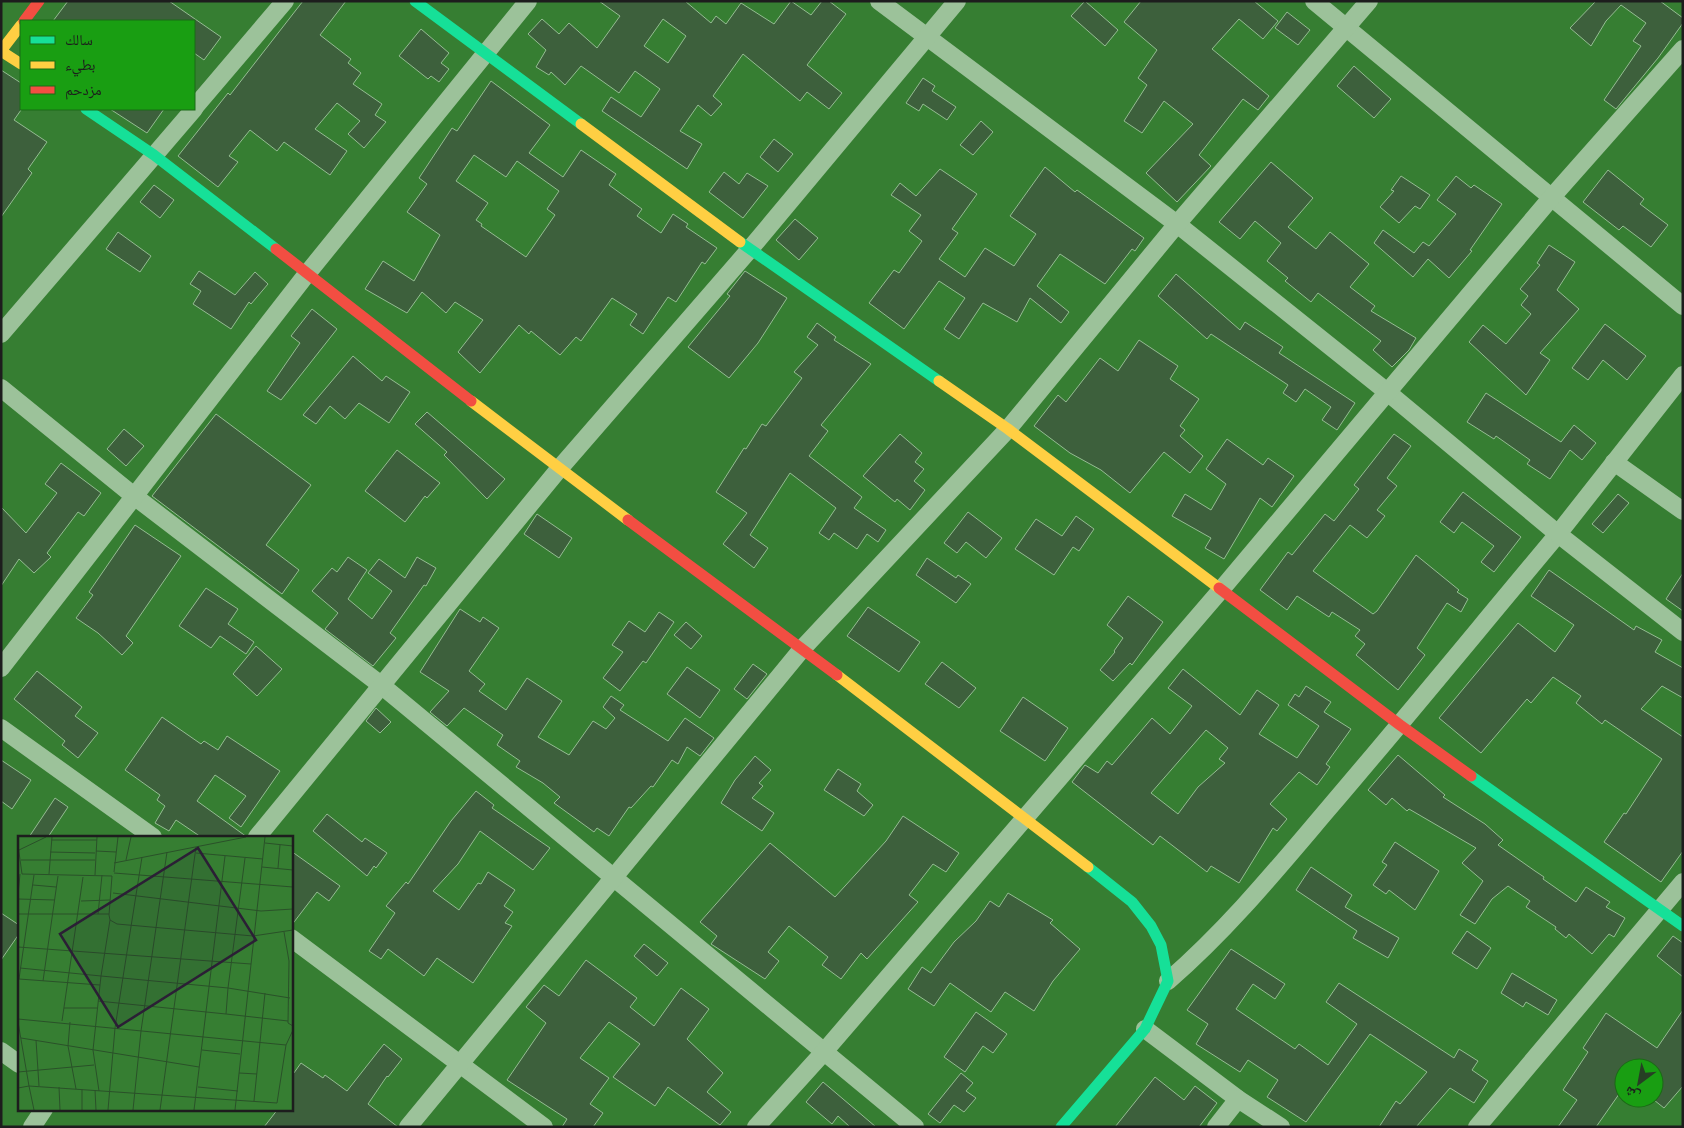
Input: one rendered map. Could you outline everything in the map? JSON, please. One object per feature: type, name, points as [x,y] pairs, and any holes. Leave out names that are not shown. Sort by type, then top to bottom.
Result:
[{"type":"street","points":[[25,20],[39,1]]},
{"type":"street","points":[[195,108],[285,1]]},
{"type":"street","points":[[415,1],[750,249],[1008,429],[1220,591],[1400,725],[1683,926]]},
{"type":"street","points":[[1,668],[306,275],[528,1]]},
{"type":"street","points":[[879,1],[1177,224],[1386,391],[1558,534],[1683,632]]},
{"type":"street","points":[[257,836],[559,469],[750,249],[957,1]]},
{"type":"street","points":[[1314,1],[1348,27],[1683,306]]},
{"type":"street","points":[[408,1127],[611,878],[802,649],[1008,429],[1177,224],[1370,1]]},
{"type":"street","points":[[20,26],[1,51],[20,63]]},
{"type":"street","points":[[756,1127],[824,1053],[1024,817],[1220,591],[1386,391],[1551,198],[1683,49]]},
{"type":"street","points":[[87,110],[154,155],[306,275],[559,469],[802,649],[1024,817],[1132,902],[1151,926],[1161,945],[1168,981]]},
{"type":"street","points":[[1,334],[193,110]]},
{"type":"street","points":[[1061,1127],[1145,1029],[1168,981],[1206,948],[1238,914],[1400,725],[1558,534],[1683,374]]},
{"type":"street","points":[[1,388],[134,496],[381,685],[611,878],[915,1127]]},
{"type":"street","points":[[1614,462],[1683,511]]},
{"type":"street","points":[[1,728],[152,836]]},
{"type":"street","points":[[1477,1127],[1683,882]]},
{"type":"street","points":[[292,939],[544,1127]]},
{"type":"street","points":[[1145,1029],[1238,1099],[1280,1127]]},
{"type":"street","points":[[1,1051],[18,1063]]},
{"type":"street","points":[[1216,1127],[1238,1099]]},
{"type":"street","points":[[32,1127],[43,1110]]},
{"type":"building","points":[[68,1],[169,1],[221,37],[204,60],[195,54],[195,20],[54,20]]},
{"type":"building","points":[[303,1],[346,1],[320,35],[351,59],[348,63],[361,73],[353,84],[382,104],[375,115],[386,122],[364,148],[348,134],[360,121],[337,103],[315,129],[347,151],[330,175],[284,142],[277,151],[250,130],[229,156],[238,162],[218,187],[178,156],[228,93],[230,95]]},
{"type":"building","points":[[599,1],[685,1],[711,23],[716,16],[726,24],[741,3],[774,24],[791,1],[811,15],[822,1],[829,1],[846,14],[807,65],[842,93],[829,109],[807,92],[800,101],[743,54],[713,96],[722,104],[711,116],[698,105],[680,131],[702,144],[687,169],[602,111],[611,97],[641,117],[660,89],[635,71],[619,93],[581,66],[565,85],[551,72],[549,75],[536,67],[546,50],[528,34],[542,19],[559,34],[569,23],[597,48],[620,16]],"holes":[[[663,19],[686,36],[668,63],[644,46]]]},
{"type":"building","points":[[1085,1],[1118,30],[1105,46],[1071,16]]},
{"type":"building","points":[[1141,1],[1254,1],[1278,21],[1263,39],[1239,19],[1212,49],[1269,96],[1258,110],[1243,99],[1199,155],[1211,166],[1177,202],[1146,173],[1193,124],[1164,101],[1142,133],[1124,121],[1147,85],[1138,78],[1157,50],[1124,22]]},
{"type":"building","points":[[1596,1],[1660,1],[1683,18],[1683,23],[1658,58],[1616,109],[1604,100],[1641,46],[1633,41],[1646,23],[1621,5],[1606,21],[1591,46],[1570,28]]},
{"type":"building","points":[[1287,12],[1310,30],[1298,45],[1275,28]]},
{"type":"building","points":[[421,29],[449,53],[441,63],[449,69],[439,82],[431,76],[428,79],[399,56]]},
{"type":"building","points":[[1354,66],[1391,99],[1374,118],[1337,86]]},
{"type":"building","points":[[1,70],[20,82],[21,110],[14,120],[47,142],[28,169],[32,173],[1,217]]},
{"type":"building","points":[[923,78],[935,86],[932,91],[956,107],[947,120],[923,104],[919,111],[906,103]]},
{"type":"building","points":[[491,81],[550,125],[529,153],[563,177],[581,150],[616,174],[609,185],[642,209],[637,216],[661,233],[673,214],[688,224],[686,227],[717,248],[705,264],[702,262],[676,302],[668,297],[643,334],[630,325],[637,314],[612,298],[581,341],[576,337],[560,355],[531,331],[529,334],[519,325],[480,373],[458,352],[483,320],[455,302],[446,313],[422,292],[407,313],[365,289],[383,261],[414,281],[440,235],[407,212],[427,184],[419,178],[452,128],[457,131]],"holes":[[[474,155],[506,177],[517,161],[559,191],[547,209],[555,215],[526,257],[481,226],[482,224],[476,220],[488,203],[456,181]]]},
{"type":"building","points":[[112,110],[163,110],[147,133]]},
{"type":"building","points":[[981,121],[993,132],[973,155],[960,145]]},
{"type":"building","points":[[774,139],[793,154],[778,172],[760,157]]},
{"type":"building","points":[[1271,162],[1313,198],[1288,227],[1316,249],[1330,232],[1369,264],[1350,287],[1375,306],[1371,311],[1416,338],[1409,350],[1392,367],[1373,350],[1381,341],[1318,293],[1311,302],[1285,281],[1288,278],[1267,261],[1281,243],[1255,221],[1240,239],[1219,222]]},
{"type":"building","points":[[1045,167],[1075,192],[1077,190],[1144,238],[1135,251],[1132,249],[1105,284],[1060,254],[1037,286],[1069,312],[1061,323],[1030,298],[1017,322],[983,303],[959,339],[944,329],[965,298],[939,281],[904,329],[869,303],[894,270],[899,273],[922,241],[909,231],[921,215],[891,195],[900,183],[916,196],[940,169],[977,194],[952,229],[958,233],[939,259],[965,277],[985,248],[1014,266],[1036,234],[1010,216]]},
{"type":"building","points":[[1608,170],[1644,199],[1640,204],[1668,225],[1651,247],[1623,226],[1619,230],[1583,202]]},
{"type":"building","points":[[724,172],[739,184],[747,173],[768,186],[743,218],[709,192]]},
{"type":"building","points":[[1401,176],[1430,195],[1420,209],[1415,206],[1399,223],[1380,207],[1394,191],[1391,190]]},
{"type":"building","points":[[1456,176],[1471,188],[1474,185],[1502,204],[1470,250],[1472,251],[1449,278],[1428,259],[1413,277],[1374,243],[1383,230],[1414,253],[1423,242],[1429,246],[1456,214],[1437,200]]},
{"type":"building","points":[[154,185],[174,200],[160,218],[140,202]]},
{"type":"building","points":[[795,219],[818,238],[799,260],[776,240]]},
{"type":"building","points":[[118,232],[151,256],[140,272],[106,249]]},
{"type":"building","points":[[1549,245],[1575,262],[1557,290],[1579,309],[1540,353],[1550,360],[1526,395],[1469,342],[1483,325],[1506,344],[1531,314],[1521,305],[1528,296],[1520,289],[1540,265],[1537,263]]},
{"type":"building","points":[[199,271],[235,295],[255,272],[268,284],[251,304],[249,302],[231,329],[193,304],[201,291],[190,284]]},
{"type":"building","points":[[745,271],[787,298],[758,343],[729,378],[688,347],[730,296],[727,294]]},
{"type":"building","points":[[1176,274],[1240,330],[1245,322],[1283,347],[1279,353],[1355,403],[1337,430],[1322,420],[1331,407],[1305,389],[1296,402],[1283,393],[1288,385],[1211,334],[1207,339],[1158,296]]},
{"type":"building","points":[[312,309],[337,329],[281,400],[267,391],[300,343],[291,336]]},
{"type":"building","points":[[817,323],[836,337],[834,340],[871,364],[821,425],[828,431],[809,456],[862,497],[854,508],[886,530],[878,542],[867,534],[857,549],[834,533],[829,540],[819,533],[836,508],[790,473],[750,535],[768,548],[754,568],[723,544],[747,513],[716,492],[762,424],[766,426],[802,378],[794,372],[818,345],[807,337]]},
{"type":"building","points":[[1605,324],[1646,356],[1627,380],[1603,360],[1588,380],[1572,368]]},
{"type":"building","points":[[1139,340],[1178,366],[1170,379],[1199,399],[1180,426],[1185,430],[1180,436],[1203,456],[1190,473],[1164,452],[1130,493],[1101,470],[1070,453],[1034,426],[1058,395],[1066,402],[1100,358],[1118,371]]},
{"type":"building","points":[[353,356],[382,381],[386,376],[410,392],[389,423],[359,403],[345,419],[330,406],[316,424],[303,415]]},
{"type":"building","points":[[1486,393],[1561,442],[1574,425],[1596,443],[1582,460],[1570,450],[1550,479],[1527,464],[1530,460],[1496,436],[1494,439],[1467,422]]},
{"type":"building","points":[[427,412],[505,479],[487,499],[444,455],[447,452],[415,424]]},
{"type":"building","points":[[216,414],[311,485],[266,545],[299,570],[282,594],[152,496]]},
{"type":"building","points":[[124,429],[144,446],[126,466],[107,449]]},
{"type":"building","points":[[900,434],[922,453],[915,462],[924,469],[914,481],[925,490],[910,510],[897,499],[895,502],[863,476]]},
{"type":"building","points":[[1394,434],[1411,446],[1387,478],[1397,486],[1377,510],[1385,516],[1367,538],[1350,525],[1313,571],[1373,614],[1416,555],[1459,590],[1457,592],[1468,599],[1461,612],[1447,603],[1417,648],[1425,655],[1398,690],[1356,655],[1365,644],[1355,636],[1360,630],[1332,612],[1329,617],[1297,596],[1287,610],[1260,590],[1288,552],[1292,555],[1325,514],[1334,521],[1359,489],[1354,485]]},
{"type":"building","points":[[1227,439],[1263,465],[1268,458],[1294,476],[1272,507],[1260,498],[1224,559],[1205,548],[1211,538],[1172,516],[1185,494],[1211,510],[1226,484],[1206,469]]},
{"type":"building","points":[[397,450],[440,483],[427,498],[425,496],[405,522],[365,491]]},
{"type":"building","points":[[61,463],[101,493],[84,516],[78,512],[47,553],[51,557],[34,573],[19,559],[1,586],[1,507],[26,533],[57,493],[45,484]]},
{"type":"building","points":[[1463,492],[1521,537],[1494,572],[1481,562],[1494,546],[1462,522],[1454,533],[1440,522]]},
{"type":"building","points":[[1618,494],[1629,503],[1603,533],[1592,524]]},
{"type":"building","points":[[968,512],[1002,538],[986,558],[966,542],[957,553],[944,543]]},
{"type":"building","points":[[537,514],[572,538],[559,558],[524,534]]},
{"type":"building","points":[[1076,516],[1094,529],[1079,551],[1073,547],[1054,575],[1015,549],[1036,519],[1062,536]]},
{"type":"building","points":[[135,525],[181,556],[126,636],[133,643],[122,655],[98,633],[76,618],[93,595],[89,592]]},
{"type":"building","points":[[348,557],[367,570],[348,599],[372,619],[392,591],[368,573],[379,559],[405,578],[417,557],[436,568],[426,586],[424,585],[390,633],[396,638],[373,666],[325,629],[338,613],[312,591],[332,568],[337,572]]},
{"type":"building","points":[[927,558],[956,578],[958,575],[971,584],[956,603],[916,575]]},
{"type":"building","points":[[1549,570],[1634,630],[1636,626],[1662,640],[1655,652],[1683,668],[1683,698],[1662,686],[1641,709],[1683,737],[1683,851],[1661,882],[1604,842],[1624,813],[1626,814],[1662,759],[1605,720],[1602,724],[1576,703],[1581,696],[1553,677],[1531,703],[1527,699],[1481,753],[1439,718],[1518,623],[1555,652],[1574,625],[1531,596]]},
{"type":"building","points":[[1683,573],[1683,611],[1666,599]]},
{"type":"building","points":[[206,588],[238,609],[228,624],[254,642],[246,654],[220,636],[211,648],[179,626]]},
{"type":"building","points":[[1128,596],[1163,622],[1132,665],[1130,663],[1113,681],[1100,670],[1115,652],[1123,638],[1107,625]]},
{"type":"building","points":[[868,607],[920,642],[899,672],[847,636]]},
{"type":"building","points":[[460,609],[480,622],[483,617],[499,628],[469,671],[485,684],[479,691],[506,710],[527,678],[562,701],[538,737],[569,755],[593,721],[606,729],[615,718],[603,707],[611,696],[624,705],[620,710],[668,741],[685,718],[714,738],[700,756],[687,747],[678,764],[672,760],[653,787],[651,786],[631,808],[629,807],[609,836],[597,828],[594,832],[554,803],[560,797],[543,783],[516,767],[520,761],[497,745],[503,735],[464,708],[447,726],[430,712],[449,691],[420,672]]},
{"type":"building","points":[[659,612],[674,622],[646,663],[643,661],[620,691],[603,678],[623,652],[612,645],[629,621],[645,632]]},
{"type":"building","points":[[686,622],[702,636],[691,649],[674,635]]},
{"type":"building","points":[[256,646],[282,669],[257,696],[233,674]]},
{"type":"building","points":[[942,662],[976,688],[959,708],[925,684]]},
{"type":"building","points":[[753,664],[767,674],[747,699],[734,689]]},
{"type":"building","points":[[687,667],[720,690],[700,718],[667,694]]},
{"type":"building","points":[[1183,669],[1240,715],[1257,690],[1279,705],[1259,734],[1297,758],[1319,726],[1288,705],[1295,694],[1299,697],[1306,686],[1331,702],[1324,712],[1351,729],[1326,764],[1330,767],[1317,785],[1299,772],[1270,804],[1287,819],[1277,831],[1273,828],[1239,883],[1211,866],[1207,872],[1160,836],[1153,845],[1072,782],[1085,765],[1098,773],[1107,761],[1112,765],[1152,718],[1170,734],[1192,706],[1168,688]],"holes":[[[1206,730],[1228,748],[1219,759],[1225,763],[1198,787],[1178,814],[1151,793]]]},
{"type":"building","points":[[37,671],[82,707],[75,716],[98,733],[78,758],[62,745],[65,741],[14,699]]},
{"type":"building","points":[[1023,697],[1068,728],[1045,761],[1000,731]]},
{"type":"building","points":[[376,708],[391,722],[380,733],[366,721]]},
{"type":"building","points":[[162,717],[201,744],[204,741],[218,750],[227,736],[280,771],[241,827],[229,818],[246,796],[215,775],[197,801],[246,836],[200,836],[176,820],[169,831],[155,823],[165,806],[157,800],[160,795],[125,770]]},
{"type":"building","points":[[1398,755],[1445,795],[1443,797],[1485,824],[1503,840],[1498,845],[1576,902],[1586,887],[1610,902],[1606,907],[1625,918],[1614,937],[1609,934],[1592,954],[1569,934],[1566,938],[1555,929],[1556,927],[1526,907],[1530,901],[1508,886],[1492,899],[1475,924],[1460,915],[1483,881],[1462,863],[1476,848],[1409,809],[1407,811],[1392,798],[1386,805],[1368,790]]},
{"type":"building","points":[[755,756],[771,770],[759,783],[763,786],[752,798],[774,813],[762,831],[721,803],[735,780]]},
{"type":"building","points":[[1,760],[31,780],[12,809],[1,801]]},
{"type":"building","points":[[838,769],[861,784],[857,791],[873,805],[864,816],[824,790]]},
{"type":"building","points":[[476,791],[494,805],[492,808],[550,848],[533,870],[480,831],[458,864],[433,891],[459,910],[478,883],[481,884],[488,872],[515,890],[504,906],[513,912],[505,923],[512,926],[473,983],[437,958],[424,976],[388,949],[381,959],[369,951],[395,913],[386,906],[406,882],[408,884],[451,821]]},
{"type":"building","points":[[55,798],[68,807],[49,836],[30,836]]},
{"type":"building","points":[[327,814],[362,842],[365,838],[387,853],[376,868],[374,866],[367,876],[313,831]]},
{"type":"building","points":[[903,816],[959,853],[946,872],[933,864],[909,895],[918,902],[867,959],[861,953],[841,979],[822,965],[828,957],[789,926],[768,952],[779,961],[765,979],[711,944],[717,936],[700,922],[770,843],[835,897],[886,841]]},
{"type":"building","points":[[1395,842],[1439,871],[1415,910],[1389,890],[1386,894],[1373,885],[1387,865],[1382,862]]},
{"type":"building","points":[[292,852],[340,886],[329,901],[317,892],[292,925]]},
{"type":"building","points":[[1311,867],[1352,895],[1345,907],[1399,938],[1388,958],[1353,938],[1357,931],[1296,890]]},
{"type":"building","points":[[1008,893],[1053,920],[1050,923],[1080,949],[1053,981],[1034,1011],[1005,992],[991,1012],[950,983],[934,1006],[908,989],[922,967],[931,973],[954,942],[976,921],[990,901],[999,907]]},
{"type":"building","points":[[1,913],[18,924],[18,935],[1,960]]},
{"type":"building","points":[[1467,931],[1491,948],[1477,969],[1452,953]]},
{"type":"building","points":[[1673,936],[1683,943],[1683,977],[1657,956]]},
{"type":"building","points":[[644,944],[668,963],[657,976],[634,956]]},
{"type":"building","points":[[1231,949],[1285,984],[1275,999],[1253,984],[1236,1009],[1295,1049],[1299,1044],[1328,1065],[1357,1024],[1326,1002],[1339,983],[1454,1058],[1459,1049],[1478,1061],[1472,1070],[1488,1081],[1474,1103],[1450,1088],[1416,1127],[1379,1127],[1396,1101],[1400,1104],[1427,1072],[1370,1034],[1306,1122],[1267,1097],[1278,1080],[1248,1060],[1240,1072],[1196,1044],[1208,1024],[1187,1010]]},
{"type":"building","points":[[586,960],[637,998],[630,1007],[654,1026],[681,988],[709,1009],[687,1039],[723,1073],[707,1092],[731,1112],[720,1125],[668,1087],[655,1106],[613,1077],[640,1044],[609,1022],[580,1058],[609,1078],[590,1104],[603,1113],[593,1127],[562,1127],[567,1119],[507,1080],[546,1023],[526,1007],[544,985],[559,996]]},
{"type":"building","points":[[1512,973],[1557,1000],[1548,1015],[1526,1002],[1523,1007],[1501,993]]},
{"type":"building","points":[[1683,1010],[1683,1086],[1664,1108],[1664,1058],[1614,1058],[1614,1101],[1596,1127],[1558,1127],[1577,1100],[1563,1090],[1588,1052],[1583,1048],[1606,1013],[1657,1048]]},
{"type":"building","points":[[976,1012],[1007,1034],[993,1053],[983,1046],[965,1072],[944,1057]]},
{"type":"building","points":[[384,1044],[402,1059],[387,1076],[368,1104],[398,1127],[264,1127],[277,1110],[292,1110],[292,1076],[301,1063],[323,1078],[325,1075],[347,1091]]},
{"type":"building","points":[[961,1073],[973,1083],[966,1091],[976,1098],[964,1112],[954,1105],[940,1123],[928,1114]]},
{"type":"building","points":[[1155,1077],[1184,1100],[1195,1086],[1217,1103],[1199,1127],[1115,1127]]},
{"type":"building","points":[[823,1082],[876,1127],[850,1127],[838,1116],[832,1124],[806,1102]]},
{"type":"traffic: fast","points":[[415,1],[581,124]]},
{"type":"traffic: fast","points":[[87,110],[154,155],[276,249]]},
{"type":"traffic: fast","points":[[740,242],[939,381]]},
{"type":"traffic: fast","points":[[1471,776],[1683,926]]},
{"type":"traffic: fast","points":[[1061,1127],[1145,1029],[1168,981],[1161,945],[1151,926],[1132,902],[1088,867]]},
{"type":"traffic: slow","points":[[20,26],[1,51],[20,63]]},
{"type":"traffic: slow","points":[[581,124],[740,242]]},
{"type":"traffic: slow","points":[[939,381],[1008,429],[1219,588]]},
{"type":"traffic: slow","points":[[471,401],[628,520]]},
{"type":"traffic: slow","points":[[837,675],[1088,867]]},
{"type":"traffic: jam","points":[[25,20],[39,1]]},
{"type":"traffic: jam","points":[[276,249],[471,401]]},
{"type":"traffic: jam","points":[[628,520],[837,675]]},
{"type":"traffic: jam","points":[[1219,588],[1400,725],[1471,776]]}]
